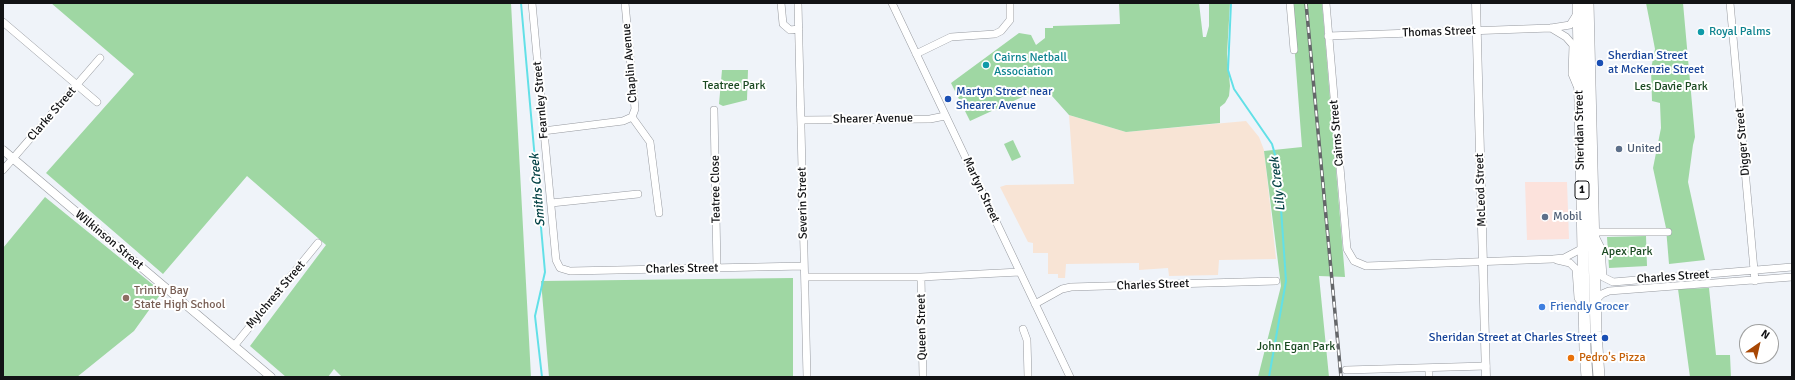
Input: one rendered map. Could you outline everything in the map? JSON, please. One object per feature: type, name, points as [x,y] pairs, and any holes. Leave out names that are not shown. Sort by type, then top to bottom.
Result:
[{"type":"highway","name":"Sheridan Street","points":[[1588,3],[1595,301],[1599,377]]},
{"type":"highway","name":"Sheridan Street","points":[[1578,8],[1585,350],[1588,377]]},
{"type":"street","name":"Fearnley Street","points":[[532,3],[556,260],[560,268]]},
{"type":"street","name":"Chaplin Avenue","points":[[625,3],[635,109],[630,118]]},
{"type":"street","points":[[781,3],[782,24],[790,30],[799,29]]},
{"type":"street","name":"Severin Street","points":[[798,3],[807,377]]},
{"type":"street","name":"Martyn Street","points":[[892,3],[1070,377]]},
{"type":"street","points":[[916,54],[951,37],[995,34],[1003,30],[1010,20],[1010,3]]},
{"type":"street","points":[[1290,3],[1294,50]]},
{"type":"street","name":"Cairns Street","points":[[1326,3],[1347,249],[1354,261],[1366,266],[1483,261]]},
{"type":"street","name":"McLeod Street","points":[[1476,3],[1486,377]]},
{"type":"street","name":"Digger Street","points":[[1730,3],[1755,281]]},
{"type":"street","name":"Thomas Street","points":[[1328,36],[1551,28],[1570,25],[1578,8]]},
{"type":"street","points":[[3,22],[97,102]]},
{"type":"street","points":[[1551,28],[1566,37],[1573,45],[1572,74],[1580,95]]},
{"type":"street","name":"Clarke Street","points":[[3,170],[100,58]]},
{"type":"street","name":"Teatree Close","points":[[714,110],[717,268]]},
{"type":"street","name":"Shearer Avenue","points":[[801,120],[930,119],[945,116]]},
{"type":"street","points":[[543,131],[630,118],[650,142],[659,213]]},
{"type":"street","name":"Wilkinson Street","points":[[3,150],[271,377]]},
{"type":"street","points":[[551,202],[638,194]]},
{"type":"street","points":[[1593,232],[1668,232]]},
{"type":"street","name":"Charles Street","points":[[1593,232],[1601,248],[1603,277],[1613,282],[1792,267]]},
{"type":"street","name":"Mylchrest Street","points":[[234,346],[318,243]]},
{"type":"street","points":[[1483,261],[1564,258],[1583,248]]},
{"type":"street","points":[[1553,259],[1570,263],[1576,269],[1578,298],[1585,310]]},
{"type":"street","name":"Charles Street","points":[[560,268],[570,271],[804,266]]},
{"type":"street","points":[[805,277],[921,277],[1020,272]]},
{"type":"street","name":"Queen Street","points":[[921,277],[923,377]]},
{"type":"street","name":"Charles Street","points":[[1595,301],[1605,292],[1621,290],[1792,277]]},
{"type":"street","name":"Charles Street","points":[[1035,304],[1062,289],[1071,287],[1276,281]]},
{"type":"street","points":[[1621,281],[1621,290]]},
{"type":"street","points":[[1023,329],[1027,340],[1028,377]]},
{"type":"street","points":[[1346,370],[1486,366]]},
{"type":"street","points":[[1429,368],[1429,377]]},
{"type":"shaded area","points":[[1069,115],[1126,132],[1246,121],[1259,137],[1264,150],[1276,259],[1219,260],[1218,275],[1169,276],[1168,268],[1139,270],[1139,263],[1066,264],[1065,278],[1058,278],[1058,274],[1048,274],[1048,253],[1033,253],[1033,243],[1028,242],[1000,187],[1006,185],[1074,184]]},
{"type":"shaded area","points":[[1525,182],[1567,182],[1569,239],[1527,240]]},
{"type":"green space","points":[[51,3],[511,3],[531,377],[342,377],[334,369],[328,377],[286,377],[250,346],[326,245],[247,176],[163,274],[46,173],[134,74]]},
{"type":"green space","points":[[1119,3],[1199,3],[1203,37],[1206,37],[1209,26],[1209,3],[1230,3],[1227,54],[1230,86],[1229,96],[1225,103],[1220,107],[1220,123],[1126,132],[1069,115],[1044,87],[970,121],[951,83],[1019,33],[1031,35],[1036,45],[1045,38],[1045,28],[1053,28],[1053,26],[1120,24]]},
{"type":"green space","name":"John Egan Park","points":[[1291,3],[1322,3],[1345,277],[1319,276],[1329,377],[1258,377],[1281,286],[1264,151],[1302,147]]},
{"type":"green space","name":"Les Davie Park","points":[[1646,3],[1683,3],[1695,137],[1688,182],[1705,260],[1669,264],[1666,228],[1653,168],[1661,128],[1660,103],[1652,101],[1651,69],[1655,49]]},
{"type":"green space","name":"Teatree Park","points":[[722,70],[748,70],[747,100],[723,106],[719,104]]},
{"type":"green space","points":[[1013,140],[1021,157],[1012,161],[1004,144]]},
{"type":"green space","points":[[45,197],[162,292],[134,331],[77,377],[3,377],[3,248]]},
{"type":"green space","name":"Apex Park","points":[[1646,236],[1647,266],[1609,268],[1607,237]]},
{"type":"green space","points":[[793,278],[793,377],[549,377],[541,281]]},
{"type":"green space","points":[[1709,288],[1716,355],[1730,355],[1731,377],[1690,377],[1678,289]]},
{"type":"waterway","name":"Smiths Creek","points":[[521,3],[545,272],[535,316],[542,377]]},
{"type":"waterway","name":"Lily Creek","points":[[1231,3],[1228,70],[1234,89],[1272,144],[1278,165],[1286,281],[1269,377]]},
{"type":"railway","points":[[1306,3],[1341,377]]},
{"type":"place","name":"Royal Palms","points":[[1701,32]]},
{"type":"place","name":"Sherdian Street at McKenzie Street","points":[[1600,63]]},
{"type":"place","name":"Cairns Netball Association","points":[[986,65]]},
{"type":"place","name":"Martyn Street near Shearer Avenue","points":[[948,99]]},
{"type":"place","name":"United","points":[[1619,149]]},
{"type":"place","name":"Mobil","points":[[1545,217]]},
{"type":"place","name":"Trinity Bay State High School","points":[[126,298]]},
{"type":"place","name":"Friendly Grocer","points":[[1542,307]]},
{"type":"place","name":"Sheridan Street at Charles Street","points":[[1605,338]]},
{"type":"place","name":"Pedro's Pizza","points":[[1571,358]]}]
